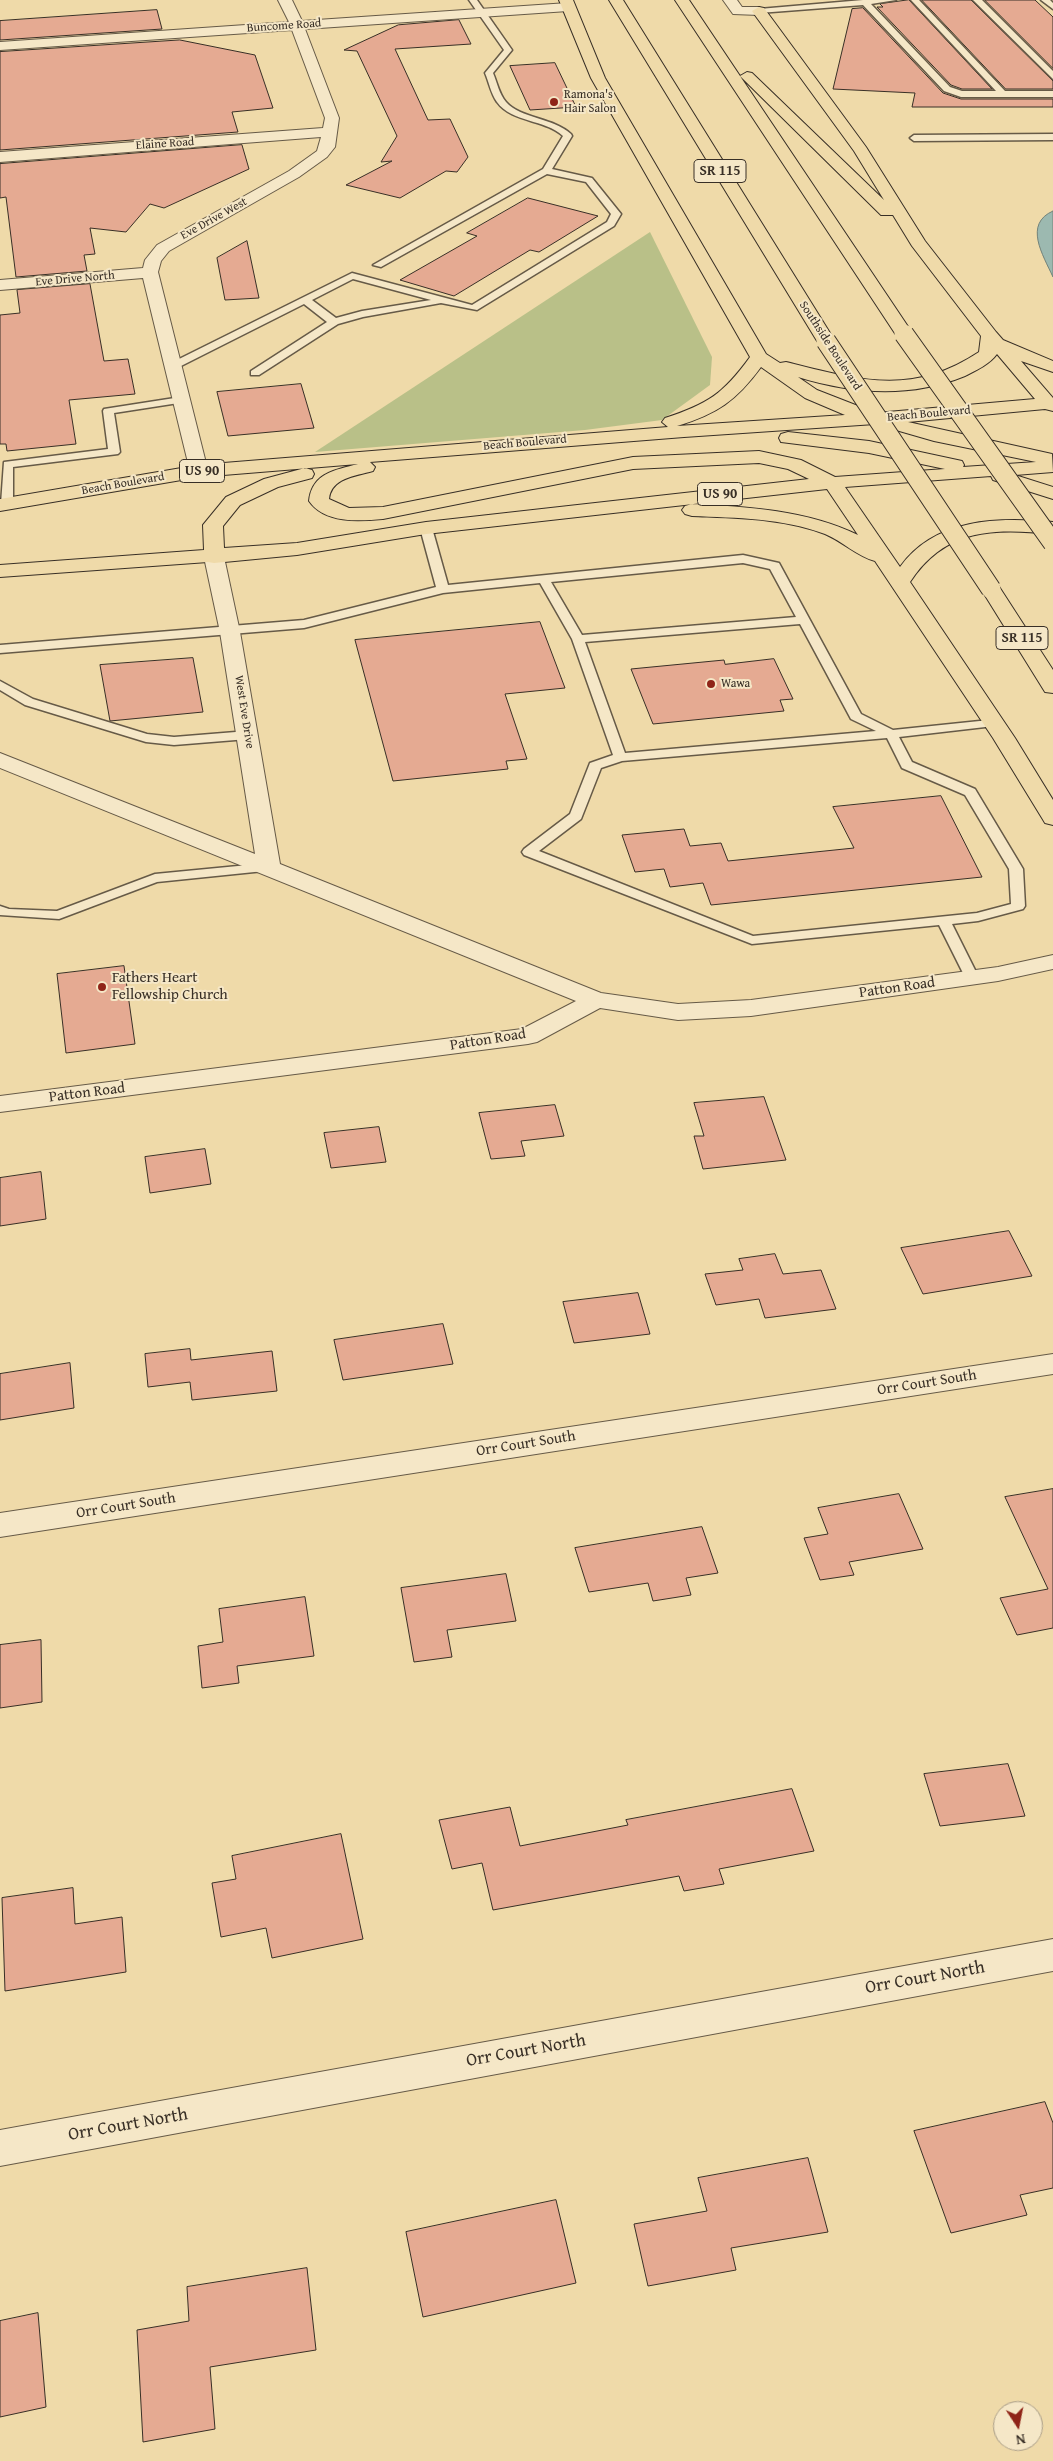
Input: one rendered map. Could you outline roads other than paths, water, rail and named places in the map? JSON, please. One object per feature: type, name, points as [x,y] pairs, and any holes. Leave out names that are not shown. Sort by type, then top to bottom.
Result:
[{"type":"highway","name":"Southside Boulevard","points":[[616,0],[826,341],[991,588],[1053,687]]},
{"type":"highway","points":[[682,0],[904,334],[1053,543]]},
{"type":"highway","points":[[567,4],[598,78],[759,357],[811,394],[875,419],[934,435],[1053,459]]},
{"type":"highway","points":[[756,5],[861,150],[918,243],[990,336],[1051,404]]},
{"type":"highway","points":[[705,34],[918,243]]},
{"type":"highway","points":[[759,357],[813,376],[838,382],[866,386],[924,384],[946,379],[979,362],[988,354],[990,336]]},
{"type":"highway","points":[[990,336],[1018,353],[1053,367]]},
{"type":"highway","points":[[529,443],[656,426],[715,407],[735,390],[759,357]]},
{"type":"highway","name":"Beach Boulevard","points":[[3,505],[198,471],[374,455],[684,431],[875,419],[1051,404]]},
{"type":"highway","points":[[684,431],[825,441],[913,455],[982,471],[1053,493]]},
{"type":"highway","points":[[406,453],[332,477],[320,490],[319,501],[329,510],[348,515],[383,513],[633,464],[751,457],[794,464],[833,483],[999,730],[1053,818]]},
{"type":"highway","points":[[214,557],[213,524],[233,501],[271,483],[374,455]]},
{"type":"highway","name":"US 90","points":[[0,571],[214,557],[297,549],[426,528],[606,506],[833,483],[1053,466]]},
{"type":"highway","points":[[606,506],[765,514],[807,521],[837,530],[858,541],[900,582]]},
{"type":"highway","points":[[900,582],[924,551],[944,539],[969,530],[1030,525],[1053,528]]},
{"type":"highway","points":[[999,730],[1053,799]]},
{"type":"street","name":"Eve Drive West","points":[[150,272],[153,260],[163,248],[310,164],[327,147],[332,118],[297,26],[285,0]]},
{"type":"street","points":[[730,0],[738,11],[756,5]]},
{"type":"street","name":"Buncome Road","points":[[0,46],[481,13],[567,4]]},
{"type":"street","name":"Elaine Road","points":[[0,157],[330,132]]},
{"type":"street","points":[[150,272],[198,471]]},
{"type":"street","name":"Eve Drive North","points":[[0,285],[150,272]]},
{"type":"street","name":"West Eve Drive","points":[[214,557],[230,632],[269,867]]},
{"type":"street","points":[[0,760],[596,1000]]},
{"type":"street","points":[[998,974],[1053,962]]},
{"type":"street","points":[[998,974],[1053,979]]},
{"type":"street","name":"Patton Road","points":[[0,1104],[528,1036],[596,1000],[678,1012],[751,1008],[998,974]]},
{"type":"street","name":"Orr Court South","points":[[0,1525],[1053,1364]]},
{"type":"street","name":"Orr Court North","points":[[0,2148],[1053,1954]]},
{"type":"lane","points":[[378,265],[521,187],[546,171],[568,136],[562,128],[514,110],[502,103],[489,72],[508,50],[473,0]]},
{"type":"lane","points":[[756,5],[892,0]]},
{"type":"lane","points":[[915,0],[1003,94]]},
{"type":"lane","points":[[977,0],[1053,76]]},
{"type":"lane","points":[[1045,0],[1053,7]]},
{"type":"lane","points":[[865,2],[947,89],[961,94],[1053,94]]},
{"type":"lane","points":[[914,138],[1053,137]]},
{"type":"lane","points":[[173,366],[352,276],[473,308],[611,224],[616,214],[589,180],[546,171]]},
{"type":"lane","points":[[305,300],[334,322]]},
{"type":"lane","points":[[255,373],[334,322],[362,314],[443,300]]},
{"type":"lane","points":[[3,505],[8,464],[114,452],[108,411],[181,400]]},
{"type":"lane","points":[[426,528],[443,589]]},
{"type":"lane","points":[[0,649],[230,632],[304,624],[443,589],[743,560],[775,566],[856,716],[890,734],[907,765],[970,792],[1016,869],[1018,906],[978,917],[752,940],[529,852],[576,816],[595,766],[620,757],[890,734],[999,730]]},
{"type":"lane","points":[[544,579],[578,639],[620,757]]},
{"type":"lane","points":[[578,639],[804,620]]},
{"type":"lane","points":[[0,685],[29,702],[146,738],[174,741],[248,735]]},
{"type":"lane","points":[[0,910],[7,913],[60,915],[155,878],[269,867]]},
{"type":"lane","points":[[944,921],[972,978]]},
{"type":"water","points":[[1053,211],[1053,277],[1041,250],[1037,232],[1039,224],[1044,217]]},
{"type":"place","name":"Ramona's Hair Salon","points":[[554,102]]},
{"type":"place","name":"Wawa","points":[[711,684]]},
{"type":"place","name":"Fathers Heart Fellowship Church","points":[[102,987]]}]
